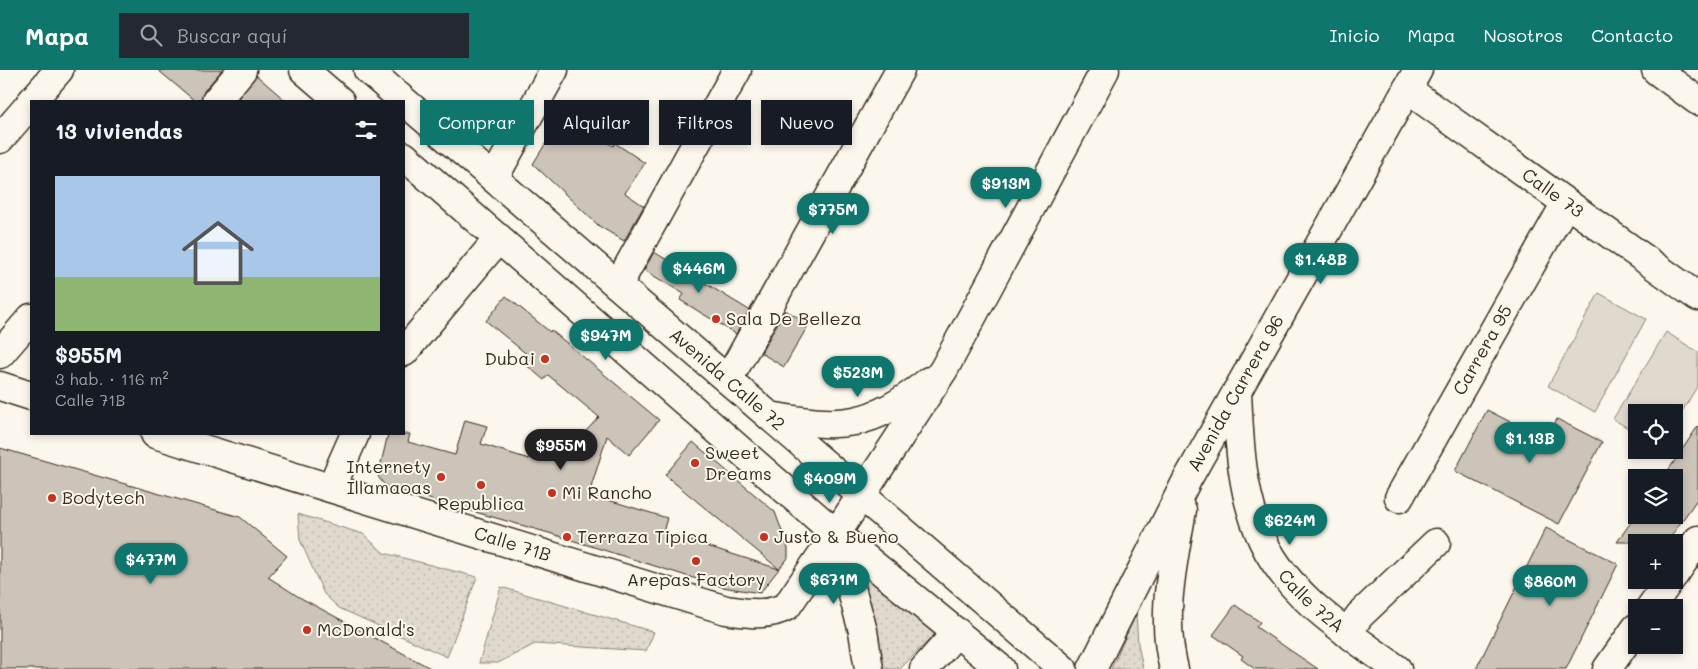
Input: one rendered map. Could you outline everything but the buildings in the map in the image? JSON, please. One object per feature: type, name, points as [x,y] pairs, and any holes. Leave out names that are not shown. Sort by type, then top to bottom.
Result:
[{"type":"main road","points":[[34,100],[59,70]]},
{"type":"main road","points":[[217,100],[242,70]]},
{"type":"main road","points":[[304,70],[339,100]]},
{"type":"main road","name":"Avenida Calle 72","points":[[368,70],[403,100]]},
{"type":"main road","points":[[494,178],[554,70]]},
{"type":"main road","points":[[618,285],[737,70]]},
{"type":"main road","points":[[728,380],[900,70]]},
{"type":"main road","points":[[869,669],[863,631],[836,534],[944,369],[1105,70]]},
{"type":"main road","points":[[1656,70],[1698,101]]},
{"type":"main road","name":"Calle 73","points":[[1412,79],[1566,203],[1698,297]]},
{"type":"main road","name":"Avenida Carrera 96","points":[[1092,669],[1187,480],[1412,79]]},
{"type":"main road","name":"Avenida Calle 72","points":[[405,102],[770,416],[860,496],[1063,669]]},
{"type":"main road","points":[[0,139],[30,104]]},
{"type":"main road","points":[[405,157],[836,534],[1001,669]]},
{"type":"main road","name":"Carrera 95","points":[[1399,498],[1566,203]]},
{"type":"main road","points":[[405,351],[499,238]]},
{"type":"main road","points":[[0,354],[30,319]]},
{"type":"main road","points":[[770,416],[824,424],[847,424],[895,405],[944,369]]},
{"type":"main road","points":[[0,386],[30,396]]},
{"type":"main road","name":"Calle 72A","points":[[1237,391],[1239,446],[1247,491],[1262,540],[1300,592],[1347,633],[1397,669]]},
{"type":"main road","name":"Calle 71B","points":[[158,435],[726,610],[766,614],[779,611],[787,606],[836,534]]},
{"type":"main road","points":[[331,488],[355,435]]},
{"type":"main road","points":[[1174,669],[1170,655],[1166,617],[1170,580],[1187,480]]},
{"type":"main road","points":[[1683,562],[1698,540]]},
{"type":"main road","points":[[1347,633],[1360,615],[1436,543]]},
{"type":"main road","points":[[928,667],[957,632]]},
{"type":"main road","points":[[1607,669],[1628,639]]},
{"type":"shaded area","points":[[1599,293],[1646,319],[1595,412],[1548,386]]},
{"type":"shaded area","points":[[1666,332],[1698,352],[1698,385],[1683,410],[1683,404],[1628,404],[1628,428],[1613,419]]},
{"type":"shaded area","points":[[298,514],[363,534],[384,553],[477,577],[447,657],[339,608],[324,594],[300,540]]},
{"type":"shaded area","points":[[850,563],[938,631],[900,669],[879,669]]},
{"type":"shaded area","points":[[501,587],[654,632],[646,651],[535,644],[498,663],[479,663]]},
{"type":"shaded area","points":[[1136,614],[1138,644],[1143,669],[1111,669]]},
{"type":"place","name":"Sala De Belleza","points":[[716,319]]},
{"type":"place","name":"Dubai","points":[[545,359]]},
{"type":"place","name":"Sweet Dreams","points":[[695,463]]},
{"type":"place","name":"Internety Illamaoas","points":[[441,477]]},
{"type":"place","name":"Republica","points":[[481,485]]},
{"type":"place","name":"Mi Rancho","points":[[552,493]]},
{"type":"place","name":"Bodytech","points":[[52,498]]},
{"type":"place","name":"Terraza Tipica","points":[[567,537]]},
{"type":"place","name":"Justo & Bueno","points":[[764,537]]},
{"type":"place","name":"Arepas Factory","points":[[696,561]]},
{"type":"place","name":"McDonald's","points":[[307,630]]}]
